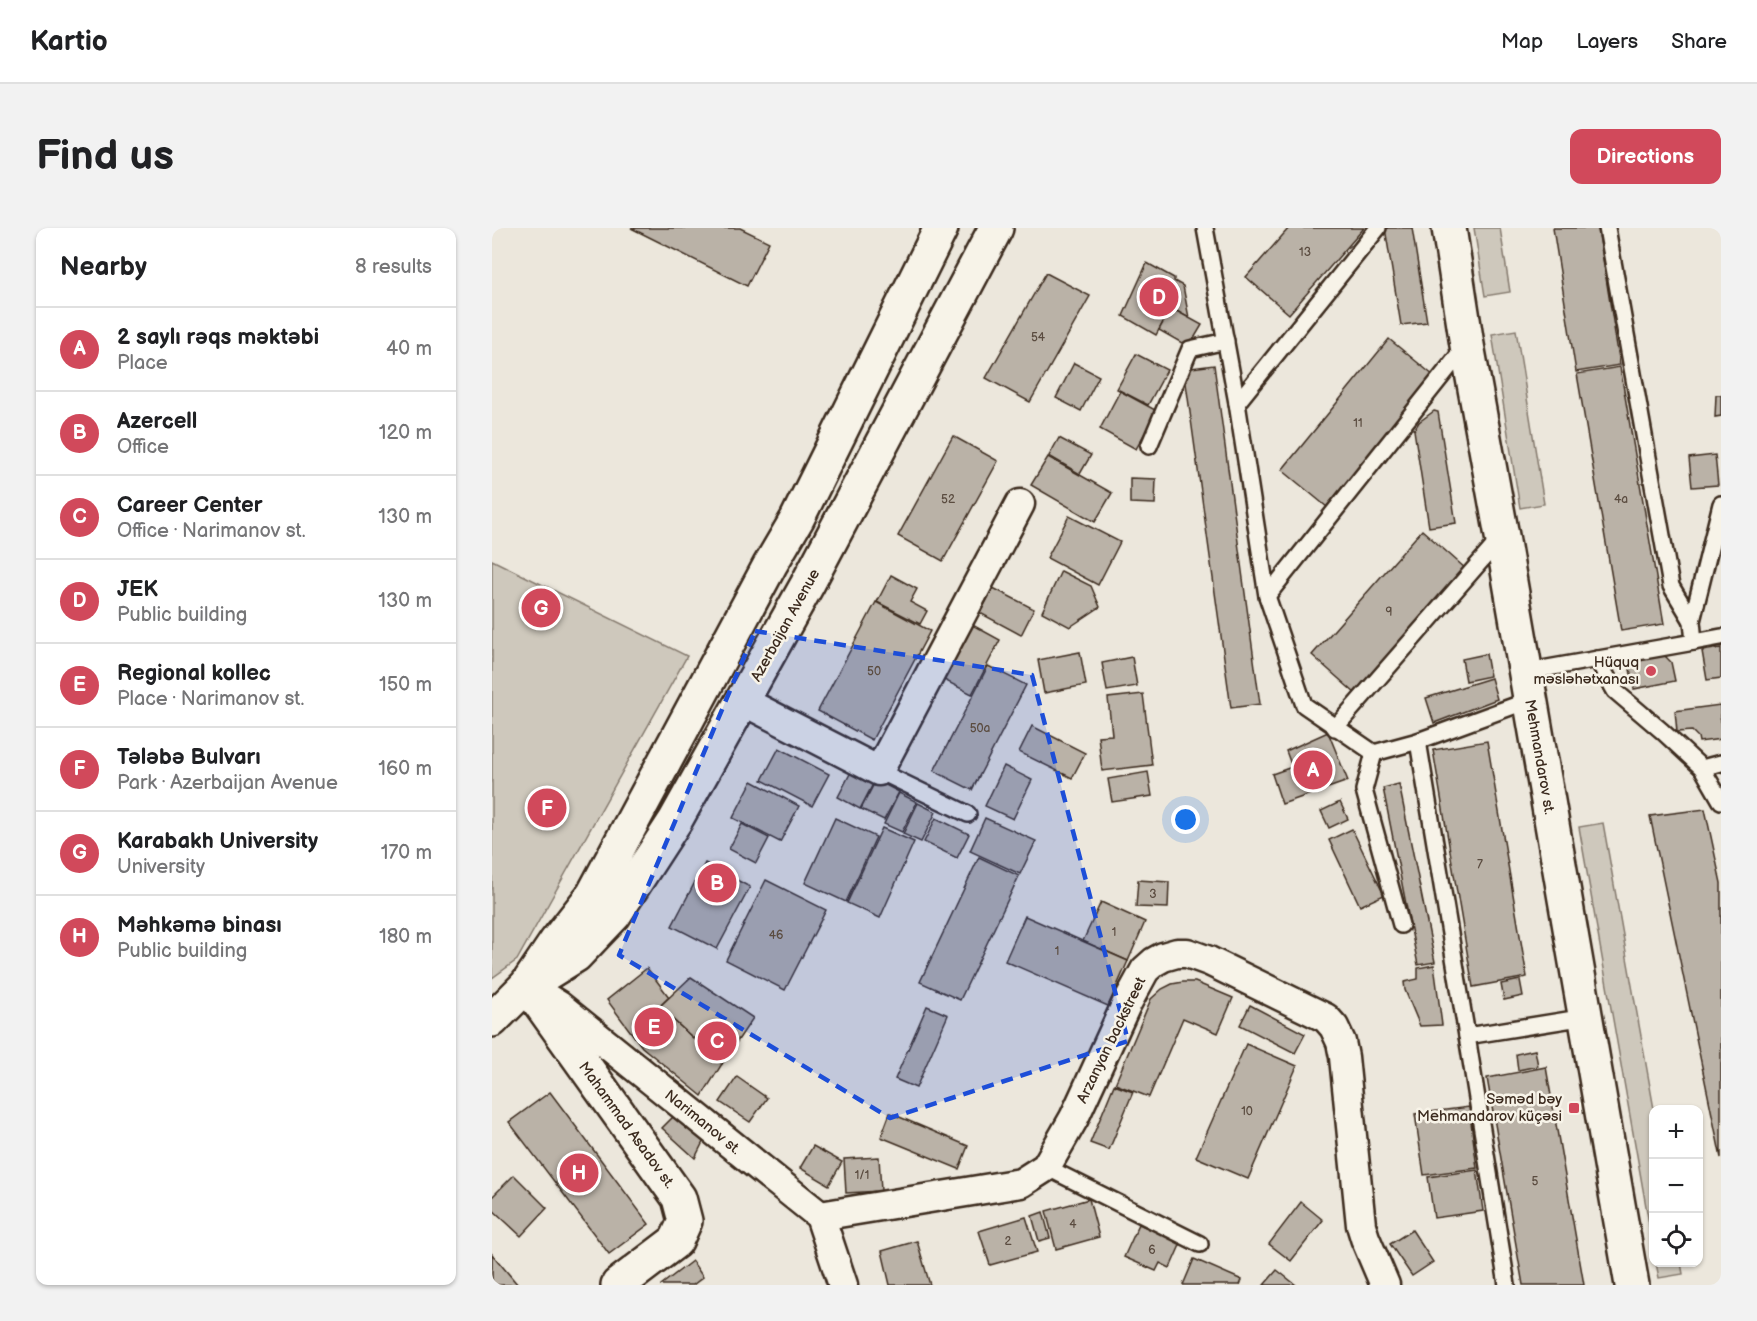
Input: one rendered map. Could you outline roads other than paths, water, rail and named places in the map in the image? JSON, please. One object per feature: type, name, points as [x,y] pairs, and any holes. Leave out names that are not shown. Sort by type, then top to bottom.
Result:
[{"type":"main road","name":"Azerbaijan Avenue","points":[[492,1020],[527,985],[556,942],[593,895],[797,519],[941,228]]},
{"type":"main road","name":"Azerbaijan Avenue","points":[[527,985],[576,955],[614,915],[675,822],[807,585],[996,228]]},
{"type":"main road","name":"Mehmandarov st.","points":[[1449,228],[1467,345],[1632,1285]]},
{"type":"main road","points":[[770,565],[807,585]]},
{"type":"main road","name":"Mahammad Asadov st.","points":[[527,985],[679,1198],[685,1221],[676,1242],[618,1285]]},
{"type":"street","points":[[743,700],[879,771],[1020,504]]},
{"type":"street","name":"Arzanyan backstreet","points":[[820,1216],[1021,1183],[1047,1167],[1074,1118],[1126,1005],[1145,970],[1163,957],[1187,953],[1209,961],[1326,1018],[1334,1027],[1341,1042],[1347,1073],[1361,1225],[1384,1285]]},
{"type":"street","name":"Narimanov st.","points":[[527,985],[558,1005],[820,1216]]},
{"type":"street","points":[[820,1216],[843,1285]]},
{"type":"lane","points":[[1205,228],[1237,403],[1267,596],[1304,705],[1374,753],[1418,741],[1528,686],[1597,659],[1721,637]]},
{"type":"lane","points":[[1237,403],[1378,228]]},
{"type":"lane","points":[[1606,228],[1671,586],[1692,621]]},
{"type":"lane","points":[[1149,446],[1190,349],[1226,341]]},
{"type":"lane","points":[[1267,596],[1467,345]]},
{"type":"lane","points":[[1694,642],[1692,621],[1721,504]]},
{"type":"lane","points":[[1335,728],[1502,536]]},
{"type":"lane","points":[[1597,659],[1615,692],[1702,768],[1721,801]]},
{"type":"lane","points":[[1418,741],[1507,1285]]},
{"type":"lane","points":[[1374,753],[1364,789],[1401,925]]},
{"type":"lane","points":[[1702,768],[1721,763]]},
{"type":"lane","points":[[879,771],[968,814]]},
{"type":"lane","points":[[1467,1036],[1586,1017]]},
{"type":"lane","points":[[1047,1167],[1200,1244]]},
{"type":"place","name":"JEK","points":[[1159,297]]},
{"type":"place","name":"Karabakh University","points":[[541,608]]},
{"type":"place","name":"Hüquq məsləhətxanası","points":[[1651,671]]},
{"type":"place","name":"2 saylı rəqs məktəbi","points":[[1313,770]]},
{"type":"place","name":"Tələbə Bulvarı","points":[[547,808]]},
{"type":"place","name":"Azercell","points":[[717,883]]},
{"type":"place","name":"Regional kollec","points":[[654,1027]]},
{"type":"place","name":"Career Center","points":[[717,1041]]},
{"type":"place","name":"Səməd bəy Mehmandarov küçəsi","points":[[1574,1108]]},
{"type":"place","name":"Məhkəmə binası","points":[[579,1173]]}]
